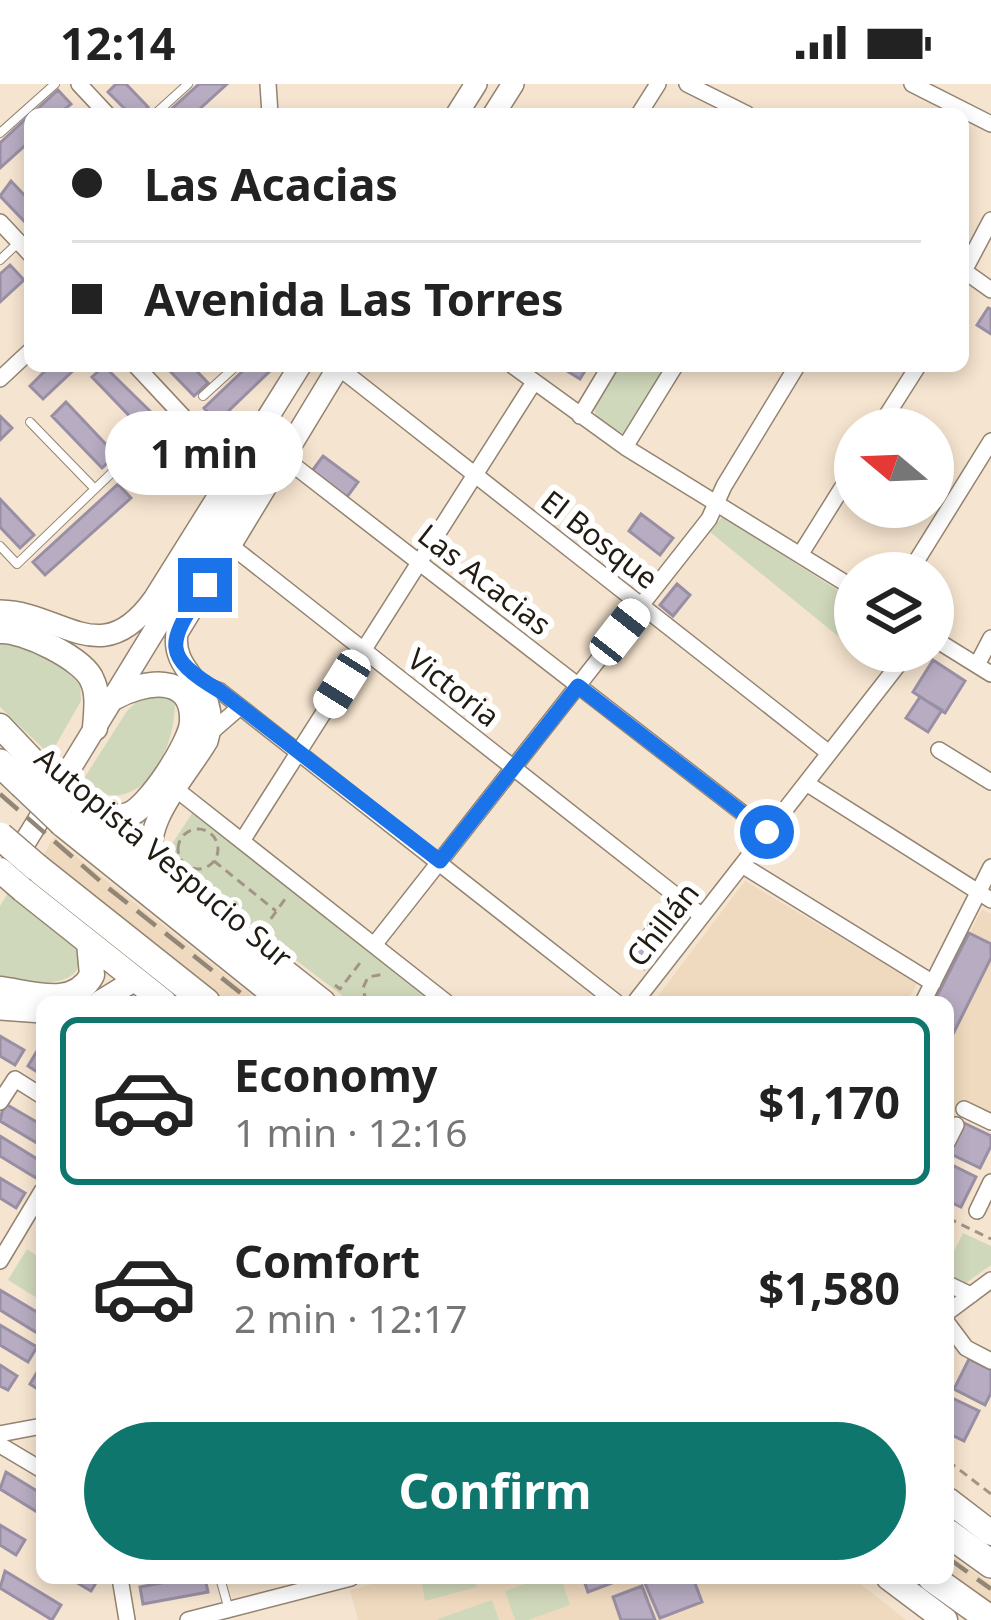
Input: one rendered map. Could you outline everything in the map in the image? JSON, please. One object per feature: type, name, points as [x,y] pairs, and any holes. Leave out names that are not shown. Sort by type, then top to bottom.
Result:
[{"type":"highway","name":"Autopista Vespucio Sur","points":[[0,763],[28,773],[77,813],[279,996]]},
{"type":"highway","points":[[0,836],[20,880],[197,996]]},
{"type":"highway","points":[[954,1537],[991,1564]]},
{"type":"highway","points":[[940,1584],[991,1620]]},
{"type":"main road","points":[[0,611],[18,612],[90,636],[128,626],[154,599],[295,372]]},
{"type":"main road","points":[[20,880],[113,698],[335,372]]},
{"type":"main road","points":[[156,871],[149,853],[152,835],[209,734],[210,710],[199,683],[179,660],[177,633],[225,535],[252,442]]},
{"type":"main road","points":[[0,631],[19,632],[87,670],[95,688],[95,728]]},
{"type":"main road","points":[[77,813],[125,816],[144,805],[192,724],[187,701],[168,685],[140,685],[113,698]]},
{"type":"main road","points":[[0,726],[28,773]]},
{"type":"main road","points":[[77,813],[324,990]]},
{"type":"main road","points":[[0,870],[20,880],[89,944],[126,991]]},
{"type":"main road","points":[[63,996],[75,994],[92,975],[89,944]]},
{"type":"main road","points":[[0,989],[50,996]]},
{"type":"main road","points":[[0,1009],[36,1012]]},
{"type":"main road","points":[[954,1505],[991,1533]]},
{"type":"main road","points":[[897,1584],[945,1620]]},
{"type":"street","points":[[79,84],[101,108]]},
{"type":"street","points":[[687,84],[735,108]]},
{"type":"street","points":[[912,84],[959,108]]},
{"type":"street","points":[[969,269],[991,220]]},
{"type":"street","points":[[0,222],[24,247]]},
{"type":"street","points":[[0,379],[24,357]]},
{"type":"street","points":[[142,372],[234,471]]},
{"type":"street","name":"El Bosque","points":[[347,372],[829,753]]},
{"type":"street","points":[[521,372],[625,447],[834,576]]},
{"type":"street","points":[[580,416],[606,372]]},
{"type":"street","points":[[625,447],[671,372]]},
{"type":"street","points":[[374,945],[718,504],[724,485],[793,372]]},
{"type":"street","points":[[891,408],[913,372]]},
{"type":"street","points":[[242,841],[534,382]]},
{"type":"street","points":[[922,552],[991,441]]},
{"type":"street","name":"Las Acacias","points":[[287,449],[419,562],[767,832]]},
{"type":"street","points":[[800,555],[834,500]]},
{"type":"street","name":"Victoria","points":[[225,535],[702,916]]},
{"type":"street","points":[[954,651],[984,670],[991,638]]},
{"type":"street","name":"Chillán","points":[[642,996],[893,672]]},
{"type":"street","points":[[199,683],[215,688],[299,752],[609,996]]},
{"type":"street","points":[[209,734],[240,707]]},
{"type":"street","points":[[939,750],[991,782]]},
{"type":"street","points":[[806,783],[985,896]]},
{"type":"street","points":[[177,790],[438,996]]},
{"type":"street","points":[[742,865],[933,982]]},
{"type":"street","points":[[926,996],[985,896],[991,868]]},
{"type":"street","points":[[0,1102],[15,1079],[36,1092]]},
{"type":"street","points":[[964,1109],[991,1122]]},
{"type":"street","points":[[954,1129],[956,1125]]},
{"type":"street","points":[[977,1211],[991,1182]]},
{"type":"street","points":[[0,1261],[36,1201]]},
{"type":"street","points":[[954,1307],[991,1280]]},
{"type":"street","points":[[954,1287],[970,1295]]},
{"type":"street","points":[[954,1332],[965,1348],[991,1360]]},
{"type":"street","points":[[0,1434],[36,1427]]},
{"type":"street","points":[[0,1444],[36,1467]]},
{"type":"street","points":[[121,1584],[127,1620]]},
{"type":"street","points":[[188,1620],[296,1585]]},
{"type":"lane","points":[[28,108],[55,84]]},
{"type":"lane","points":[[162,108],[188,84]]},
{"type":"lane","points":[[0,133],[24,112]]},
{"type":"lane","points":[[203,396],[229,372]]},
{"type":"lane","points":[[0,546],[17,564],[177,410]]},
{"type":"lane","points":[[30,422],[95,488]]},
{"type":"lane","points":[[126,459],[152,485]]},
{"type":"lane","points":[[222,1584],[229,1610]]},
{"type":"path","points":[[195,829],[210,832],[218,846],[214,861],[199,869],[187,866],[178,852],[178,834],[195,829]]},
{"type":"path","points":[[224,870],[242,841]]},
{"type":"path","points":[[214,861],[276,911]]},
{"type":"path","points":[[258,936],[297,884]]},
{"type":"path","points":[[324,990],[340,989],[374,945]]},
{"type":"path","points":[[355,970],[368,977]]},
{"type":"path","points":[[364,996],[368,977],[391,974]]},
{"type":"path","points":[[954,1221],[991,1239]]},
{"type":"path","points":[[954,1466],[991,1494]]},
{"type":"shaded area","points":[[54,837],[252,996],[220,996],[44,854]]},
{"type":"shaded area","points":[[745,881],[917,983],[910,996],[658,996]]},
{"type":"shaded area","points":[[982,909],[991,914],[991,1117],[963,1102],[954,1119],[954,996],[937,996]]},
{"type":"shaded area","points":[[954,1558],[991,1584],[991,1608],[954,1582]]},
{"type":"shaded area","points":[[372,1584],[861,1584],[906,1620],[358,1620],[350,1590]]},
{"type":"green space","points":[[616,372],[667,372],[628,437],[596,417],[594,407]]},
{"type":"green space","points":[[722,517],[834,588],[834,633],[710,532]]},
{"type":"green space","points":[[17,640],[57,660],[80,679],[81,701],[50,755],[0,707],[0,641]]},
{"type":"green space","points":[[161,691],[175,703],[173,723],[160,762],[149,778],[120,795],[101,793],[81,783],[127,711],[146,693]]},
{"type":"green space","points":[[193,812],[426,996],[343,996],[173,867],[170,847]]},
{"type":"green space","points":[[8,893],[81,950],[74,973],[52,982],[0,977],[0,906]]},
{"type":"green space","points":[[963,1233],[991,1246],[991,1265],[966,1283],[954,1278],[954,1251]]},
{"type":"green space","points":[[27,1249],[36,1255],[36,1297],[8,1280]]},
{"type":"green space","points":[[422,1584],[477,1587],[425,1601]]},
{"type":"green space","points":[[525,1584],[563,1584],[570,1605],[515,1620],[505,1591]]},
{"type":"green space","points":[[492,1600],[499,1620],[438,1620],[438,1619]]},
{"type":"building","points":[[116,84],[126,84],[148,107],[124,108],[108,92]]},
{"type":"building","points":[[199,84],[227,84],[201,108],[173,108]]},
{"type":"building","points":[[58,90],[71,104],[66,108],[38,108]]},
{"type":"building","points":[[24,121],[24,146],[0,168],[0,143]]},
{"type":"building","points":[[11,181],[24,195],[24,221],[0,196]]},
{"type":"building","points":[[10,265],[24,280],[0,302],[0,274]]},
{"type":"building","points":[[991,309],[991,334],[977,325]]},
{"type":"building","points":[[44,372],[72,372],[43,399],[30,386]]},
{"type":"building","points":[[110,372],[156,417],[143,430],[92,377]]},
{"type":"building","points":[[171,372],[198,372],[208,383],[194,396]]},
{"type":"building","points":[[242,372],[269,372],[217,422],[204,408]]},
{"type":"building","points":[[66,402],[116,455],[102,468],[52,416]]},
{"type":"building","points":[[0,416],[12,428],[0,440]]},
{"type":"building","points":[[323,456],[358,482],[347,497],[312,471]]},
{"type":"building","points":[[118,484],[131,498],[45,575],[33,562]]},
{"type":"building","points":[[0,499],[34,535],[20,548],[0,527]]},
{"type":"building","points":[[641,514],[673,538],[660,555],[629,531]]},
{"type":"building","points":[[677,584],[690,595],[673,616],[660,605]]},
{"type":"building","points":[[926,672],[951,672],[965,681],[945,713],[913,692]]},
{"type":"building","points":[[920,697],[942,710],[928,732],[906,718]]},
{"type":"building","points":[[647,927],[665,941],[644,969],[626,955]]},
{"type":"building","points":[[969,933],[991,944],[991,958],[954,1032],[954,996],[937,996]]},
{"type":"building","points":[[0,1036],[24,1050],[15,1065],[0,1056]]},
{"type":"building","points":[[4,1103],[36,1122],[36,1142],[0,1121]]},
{"type":"building","points":[[964,1123],[991,1136],[980,1168],[954,1155],[954,1143]]},
{"type":"building","points":[[0,1136],[36,1158],[36,1178],[0,1156]]},
{"type":"building","points":[[954,1166],[976,1177],[961,1207],[954,1204]]},
{"type":"building","points":[[0,1178],[25,1193],[16,1208],[0,1198]]},
{"type":"building","points":[[0,1290],[36,1311],[36,1332],[0,1310]]},
{"type":"building","points":[[0,1325],[36,1349],[28,1362],[0,1345]]},
{"type":"building","points":[[969,1359],[991,1370],[991,1393],[985,1405],[954,1389]]},
{"type":"building","points":[[0,1365],[17,1376],[8,1390],[0,1386]]},
{"type":"building","points":[[954,1399],[979,1411],[964,1441],[954,1436]]},
{"type":"building","points":[[6,1472],[36,1490],[36,1511],[0,1489]]},
{"type":"building","points":[[0,1525],[25,1540],[16,1555],[0,1545]]},
{"type":"building","points":[[5,1571],[61,1605],[52,1620],[0,1588]]},
{"type":"building","points":[[206,1584],[208,1592],[143,1604],[140,1587]]},
{"type":"building","points":[[585,1584],[609,1584],[588,1592]]},
{"type":"building","points":[[645,1584],[695,1584],[702,1602],[660,1618]]},
{"type":"building","points":[[642,1586],[655,1620],[621,1620],[613,1597]]},
{"type":"railway","points":[[0,794],[244,996]]},
{"type":"railway","points":[[954,1562],[991,1589]]},
{"type":"route","points":[[205,585],[175,640],[183,665],[199,683],[220,691],[440,861],[578,686],[767,832]]}]
